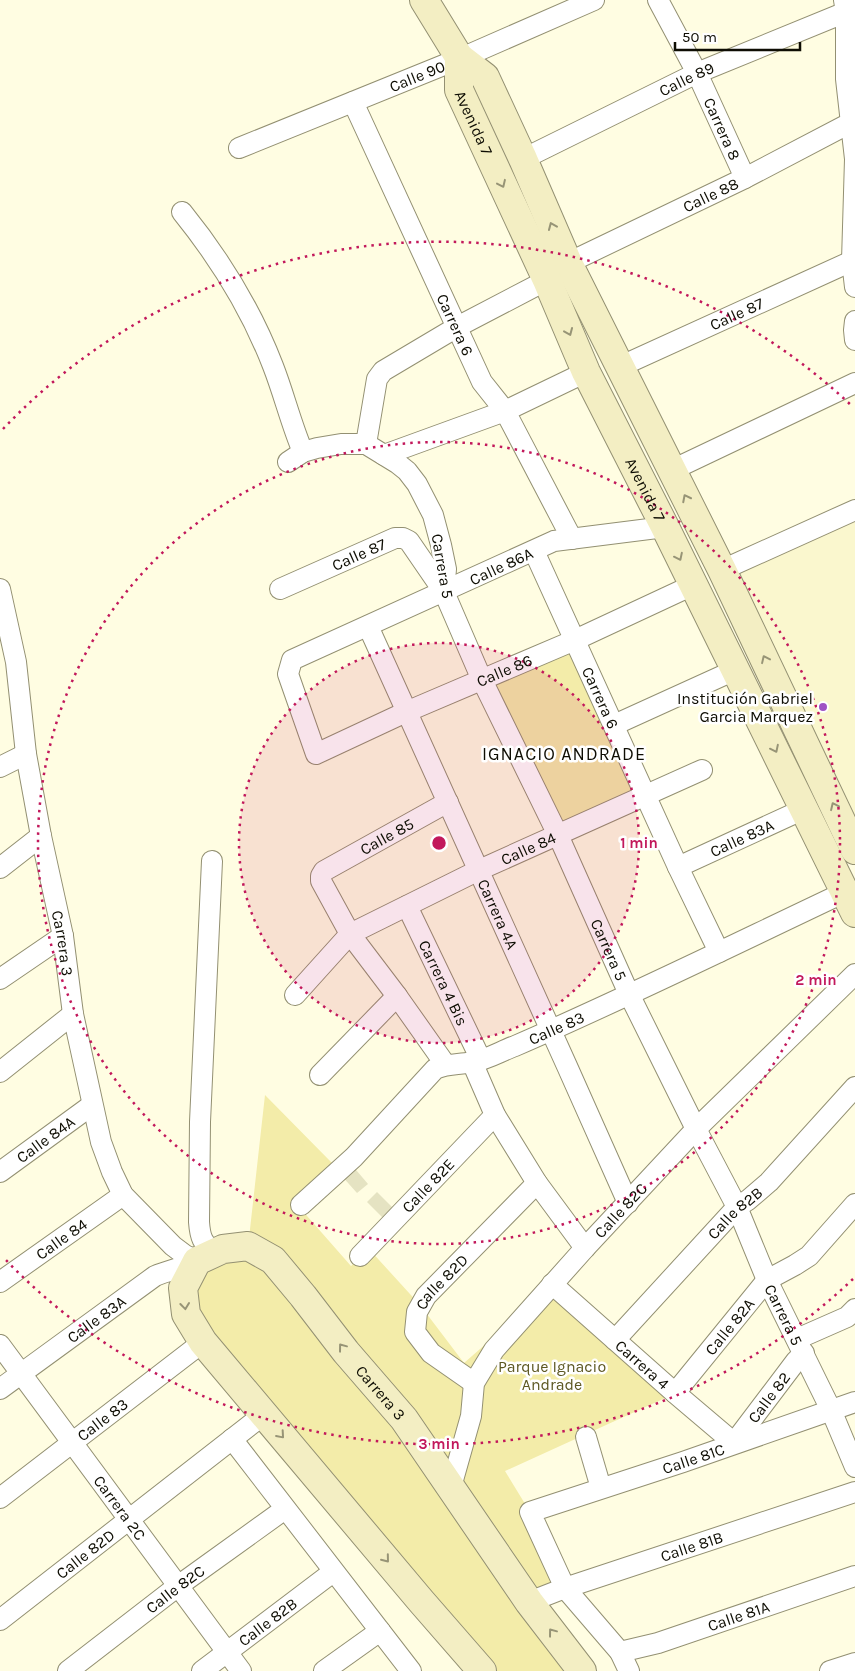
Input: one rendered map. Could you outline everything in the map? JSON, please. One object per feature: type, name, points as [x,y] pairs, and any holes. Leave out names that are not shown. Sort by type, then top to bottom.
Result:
[{"type":"main road","name":"Avenida 7","points":[[427,2],[459,58],[485,78],[568,263],[722,570],[855,850]]},
{"type":"main road","name":"Avenida 7","points":[[459,58],[459,90],[547,280],[586,372],[665,526],[850,903]]},
{"type":"main road","name":"Carrera 3","points":[[206,1256],[223,1249],[248,1246],[273,1260],[304,1296],[346,1352],[404,1419],[529,1602],[582,1671]]},
{"type":"main road","points":[[206,1256],[183,1288],[186,1314],[203,1342],[263,1415],[319,1478],[475,1669]]},
{"type":"street","name":"Calle 90","points":[[239,148],[459,58],[594,0]]},
{"type":"street","name":"Carrera 8","points":[[658,0],[697,73],[745,178]]},
{"type":"street","name":"Calle 89","points":[[523,160],[697,73],[848,6]]},
{"type":"street","points":[[848,6],[850,123],[855,159],[853,250],[855,287]]},
{"type":"street","name":"Carrera 6","points":[[353,102],[482,382],[505,411],[572,539]]},
{"type":"street","name":"Calle 88","points":[[568,263],[745,178],[850,123]]},
{"type":"street","points":[[182,212],[216,257],[248,311],[272,364],[292,425],[296,457],[341,444],[366,444],[377,379],[382,371],[457,327],[547,280]]},
{"type":"street","name":"Calle 87","points":[[619,367],[853,250]]},
{"type":"street","points":[[384,455],[505,411],[586,372]]},
{"type":"street","points":[[672,470],[855,382]]},
{"type":"street","name":"Carrera 5","points":[[366,444],[407,471],[417,484],[433,515],[446,569],[444,592],[482,680],[558,835],[629,994],[696,1129],[737,1206],[767,1280],[831,1410],[855,1467]]},
{"type":"street","points":[[722,570],[855,510]]},
{"type":"street","name":"Calle 86A","points":[[316,754],[288,674],[292,660],[554,541],[665,526]]},
{"type":"street","name":"Calle 87","points":[[280,589],[395,538],[403,538],[409,542],[444,592]]},
{"type":"street","name":"Carrera 6","points":[[534,551],[678,867],[719,952]]},
{"type":"street","name":"Calle 86","points":[[316,754],[406,712],[575,640],[693,585]]},
{"type":"street","name":"Carrera 3","points":[[0,589],[8,665],[40,836],[63,936],[73,1014],[101,1142],[112,1172],[124,1195],[185,1255],[206,1256]]},
{"type":"street","name":"Carrera 4A","points":[[368,626],[448,802],[477,871],[552,1029],[628,1203]]},
{"type":"street","points":[[614,725],[735,670]]},
{"type":"street","points":[[0,767],[26,754]]},
{"type":"street","name":"Calle 84","points":[[294,995],[350,934],[477,871],[702,770]]},
{"type":"street","name":"Calle 85","points":[[350,934],[321,882],[321,876],[324,871],[448,802]]},
{"type":"street","name":"Calle 83A","points":[[678,867],[804,808]]},
{"type":"street","points":[[0,868],[40,836]]},
{"type":"street","points":[[206,1256],[207,1248],[201,1238],[199,1222],[200,1122],[212,861]]},
{"type":"street","name":"Calle 83","points":[[445,1064],[477,1061],[552,1029],[719,952],[850,903]]},
{"type":"street","name":"Carrera 4 Bis","points":[[407,906],[477,1061]]},
{"type":"street","points":[[301,1205],[354,1157],[435,1069],[445,1064],[350,934]]},
{"type":"street","points":[[0,979],[63,936]]},
{"type":"street","name":"Calle 82C","points":[[451,1487],[471,1416],[474,1383],[494,1350],[552,1284],[696,1129],[855,974]]},
{"type":"street","points":[[320,1075],[397,996]]},
{"type":"street","points":[[0,1072],[73,1014]]},
{"type":"street","points":[[477,1061],[495,1115],[537,1183],[585,1248]]},
{"type":"street","name":"Calle 82B","points":[[615,1340],[737,1206],[769,1182],[855,1087]]},
{"type":"street","name":"Calle 84A","points":[[0,1172],[92,1105]]},
{"type":"street","name":"Calle 82E","points":[[360,1256],[495,1115]]},
{"type":"street","name":"Calle 82D","points":[[474,1383],[431,1353],[415,1332],[417,1312],[426,1296],[537,1183]]},
{"type":"street","name":"Calle 84","points":[[0,1282],[124,1195]]},
{"type":"street","name":"Calle 82A","points":[[675,1393],[767,1280],[796,1265],[808,1256],[855,1204]]},
{"type":"street","name":"Calle 83A","points":[[0,1390],[155,1276],[184,1267],[206,1256]]},
{"type":"street","name":"Carrera 4","points":[[552,1284],[734,1443]]},
{"type":"street","name":"Calle 82","points":[[734,1443],[796,1361],[800,1346],[847,1317],[855,1309]]},
{"type":"street","name":"Calle 83","points":[[0,1498],[203,1342]]},
{"type":"street","name":"Carrera 2C","points":[[0,1345],[241,1671]]},
{"type":"street","name":"Calle 81C","points":[[565,1588],[530,1512],[855,1402]]},
{"type":"street","name":"Calle 82D","points":[[0,1620],[263,1415]]},
{"type":"street","points":[[586,1437],[602,1488]]},
{"type":"street","points":[[232,1439],[411,1671]]},
{"type":"street","name":"Calle 81B","points":[[529,1602],[565,1588],[855,1492]]},
{"type":"street","name":"Calle 82C","points":[[68,1671],[178,1586],[285,1509]]},
{"type":"street","name":"Calle 82B","points":[[202,1671],[333,1572]]},
{"type":"street","name":"Calle 81A","points":[[620,1652],[658,1643],[855,1576]]},
{"type":"street","points":[[565,1588],[620,1652],[630,1671]]},
{"type":"street","points":[[324,1671],[380,1631]]},
{"type":"street","points":[[830,1671],[855,1663]]},
{"type":"shaded area","name":"Institución Gabriel Garcia Marquez","points":[[855,514],[855,842],[727,571]]},
{"type":"green space","points":[[574,642],[643,794],[560,832],[485,681]]},
{"type":"green space","name":"Parque Ignacio Andrade","points":[[265,1095],[332,1163],[293,1200],[351,1266],[369,1249],[420,1305],[464,1363],[552,1286],[674,1394],[505,1471],[530,1512],[565,1588],[529,1602],[580,1671],[466,1671],[188,1314],[198,1262],[248,1247]]},
{"type":"building","points":[[351,1164],[368,1184],[357,1193],[340,1174]]},
{"type":"building","points":[[377,1192],[395,1210],[385,1220],[367,1202]]},
{"type":"place","name":"Institución Gabriel Garcia Marquez","points":[[823,707]]},
{"type":"district","name":"IGNACIO ANDRADE","points":[[564,754]]}]
